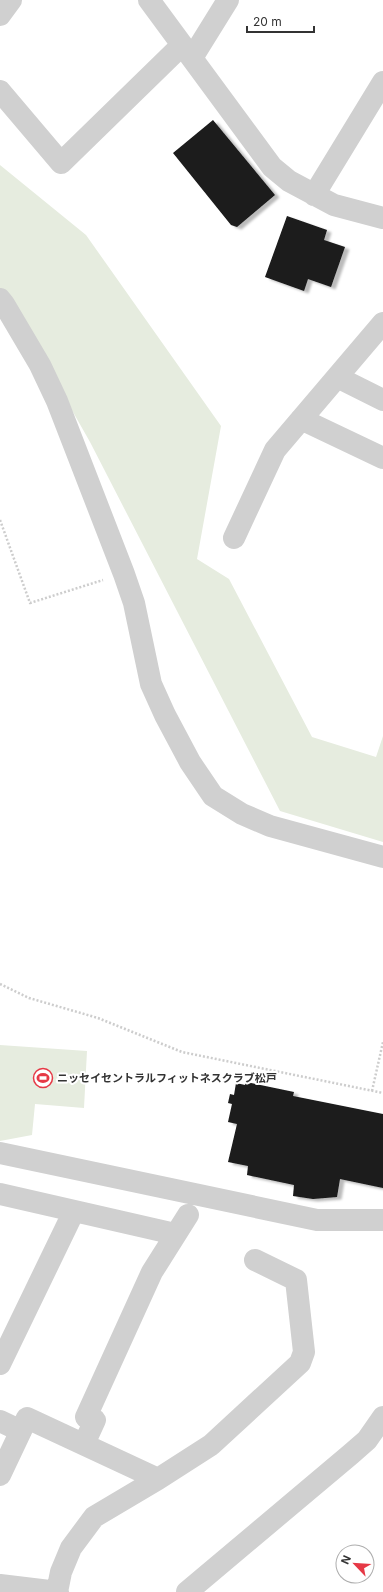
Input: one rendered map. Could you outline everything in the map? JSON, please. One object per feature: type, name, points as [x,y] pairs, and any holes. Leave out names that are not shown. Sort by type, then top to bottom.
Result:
[{"type":"street","points":[[0,15],[11,0]]},
{"type":"street","points":[[0,91],[61,163],[187,52],[228,0]]},
{"type":"street","points":[[157,4],[187,52],[272,167],[289,181],[334,205],[383,218]]},
{"type":"street","points":[[314,194],[383,82]]},
{"type":"street","points":[[0,299],[40,365],[57,401],[134,603],[151,684],[190,762],[213,796],[242,814],[270,826],[383,857]]},
{"type":"street","points":[[234,538],[275,450],[383,322]]},
{"type":"street","points":[[337,377],[383,400]]},
{"type":"street","points":[[301,419],[383,458]]},
{"type":"street","points":[[0,1153],[317,1220],[383,1220]]},
{"type":"street","points":[[0,1194],[176,1234]]},
{"type":"street","points":[[0,1364],[74,1211]]},
{"type":"street","points":[[84,1444],[94,1420],[86,1416],[152,1272],[188,1215]]},
{"type":"street","points":[[0,1585],[58,1592],[61,1572],[71,1548],[94,1517],[211,1445],[300,1363],[304,1352],[296,1280],[255,1260]]},
{"type":"street","points":[[187,1592],[367,1440],[383,1417]]},
{"type":"street","points":[[0,1475],[27,1418],[158,1479]]},
{"type":"street","points":[[0,1421],[21,1431]]},
{"type":"path","points":[[0,520],[30,603],[124,574]]},
{"type":"path","points":[[0,984],[29,998],[98,1018],[182,1052],[383,1093]]},
{"type":"path","points":[[372,1091],[383,1042]]},
{"type":"shaded area","points":[[0,165],[86,235],[221,426],[197,559],[229,579],[312,737],[376,757],[383,736],[383,842],[280,811],[90,442],[6,294],[0,288]]},
{"type":"shaded area","name":"ニッセイセントラルフィットネスクラブ松戸","points":[[0,1045],[87,1051],[84,1108],[35,1104],[32,1135],[0,1141]]},
{"type":"building","points":[[213,120],[275,195],[237,227],[231,225],[173,153]]},
{"type":"building","points":[[287,216],[327,230],[324,240],[345,247],[331,287],[308,279],[304,291],[265,277]]},
{"type":"building","points":[[246,1082],[294,1092],[293,1096],[383,1114],[383,1188],[340,1179],[337,1197],[313,1199],[293,1196],[294,1185],[247,1175],[248,1166],[228,1162],[237,1124],[228,1122],[232,1104],[228,1103],[230,1094],[234,1095],[236,1083],[245,1085]]},
{"type":"place","name":"ニッセイセントラルフィットネスクラブ松戸","points":[[43,1078]]}]
